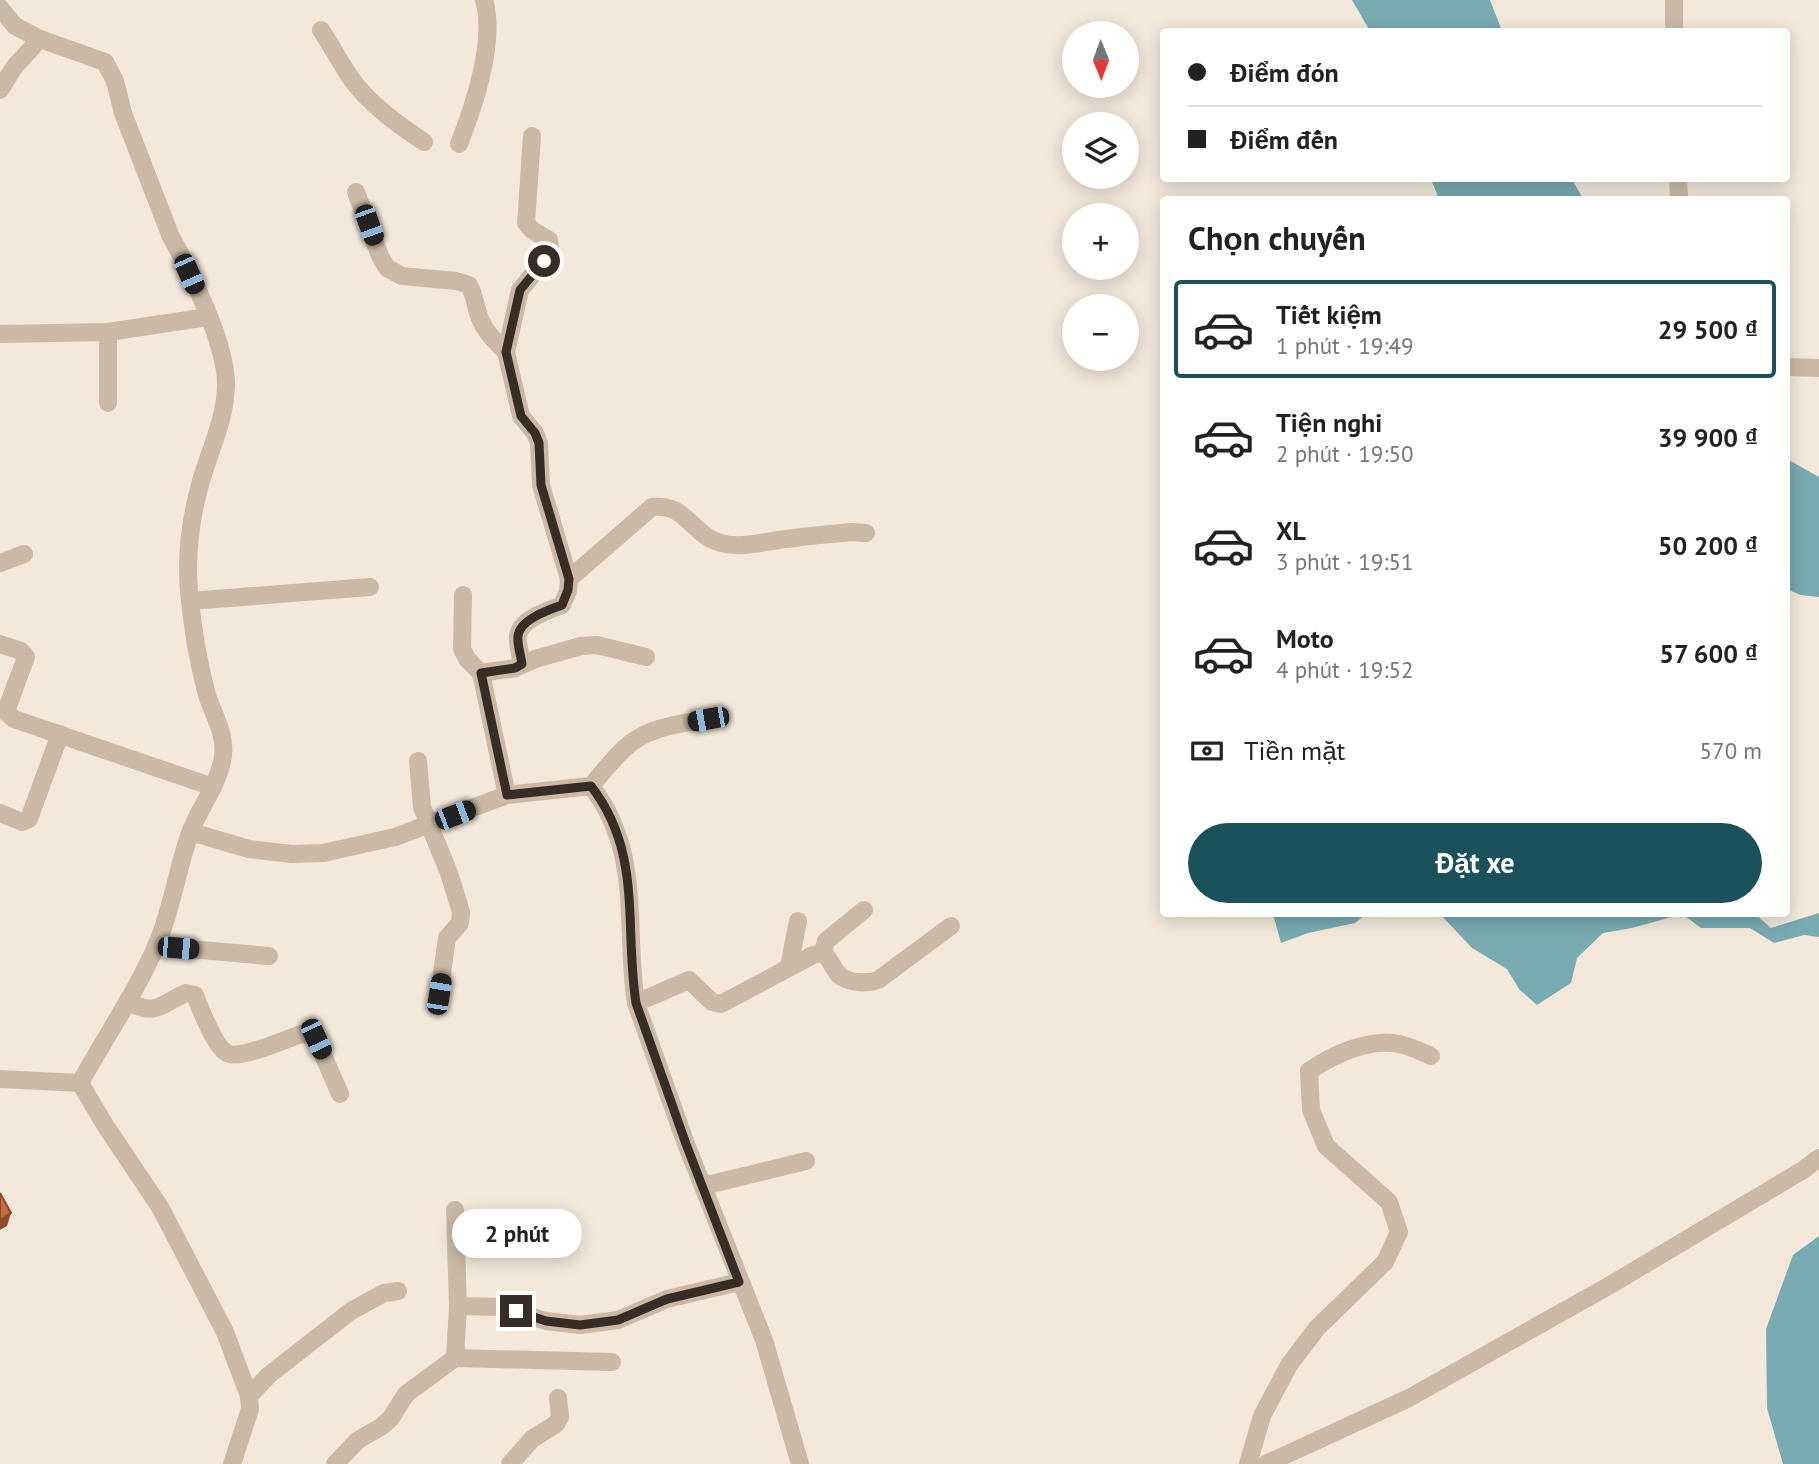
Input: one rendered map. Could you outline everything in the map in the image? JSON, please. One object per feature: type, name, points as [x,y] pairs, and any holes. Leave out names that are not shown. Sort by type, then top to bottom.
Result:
[{"type":"street","points":[[459,144],[475,103],[484,62],[487,10],[484,0]]},
{"type":"street","points":[[1674,0],[1674,28]]},
{"type":"street","points":[[0,8],[15,26],[40,39],[105,62],[112,71],[122,113],[166,225],[219,344],[225,369],[223,410],[200,485],[192,525],[189,578],[195,639],[208,696],[220,729],[223,753],[213,787],[191,832],[156,946],[80,1083]]},
{"type":"street","points":[[321,30],[350,77],[368,98],[402,128],[424,142]]},
{"type":"street","points":[[0,90],[15,66],[40,39]]},
{"type":"street","points":[[522,664],[518,635],[522,627],[538,615],[562,605],[569,579],[541,485],[539,443],[535,433],[521,416],[506,352],[520,290],[550,250],[549,240],[526,223],[532,136]]},
{"type":"street","points":[[356,191],[387,268],[402,276],[456,281],[469,285],[484,328],[506,352]]},
{"type":"street","points":[[0,334],[108,332],[208,317]]},
{"type":"street","points":[[108,332],[108,403]]},
{"type":"street","points":[[1790,367],[1819,368]]},
{"type":"street","points":[[569,579],[652,507],[665,506],[680,512],[710,540],[725,544],[866,533]]},
{"type":"street","points":[[0,563],[24,554]]},
{"type":"street","points":[[190,601],[370,587]]},
{"type":"street","points":[[463,595],[462,649],[467,659],[481,673],[507,795]]},
{"type":"street","points":[[0,644],[21,651],[26,657],[7,713],[14,719],[213,787]]},
{"type":"street","points":[[481,673],[515,668],[581,646],[597,645],[646,657]]},
{"type":"street","points":[[191,832],[249,849],[292,854],[323,853],[372,843],[429,825],[507,795],[591,786],[626,746],[670,725],[708,719]]},
{"type":"street","points":[[0,813],[22,821],[29,819],[60,734]]},
{"type":"street","points":[[418,761],[422,807],[449,873],[461,912],[460,923],[447,938],[439,994]]},
{"type":"street","points":[[591,786],[601,798],[613,824],[628,872],[636,1003],[739,1282],[764,1340],[800,1464]]},
{"type":"street","points":[[823,953],[826,941],[864,910]]},
{"type":"street","points":[[789,967],[798,921]]},
{"type":"street","points":[[636,1003],[689,980],[712,1002],[721,1004],[789,967],[823,953],[830,958],[839,975],[848,980],[868,984],[878,980],[951,926]]},
{"type":"street","points":[[156,946],[269,956]]},
{"type":"street","points":[[127,1002],[154,1010],[186,993],[195,995],[221,1048],[229,1054],[241,1055],[301,1034],[310,1035],[316,1039],[340,1094]]},
{"type":"street","points":[[1248,1464],[1262,1416],[1289,1365],[1317,1328],[1385,1262],[1399,1232],[1389,1202],[1326,1146],[1311,1110],[1309,1071],[1326,1060],[1362,1046],[1398,1044],[1431,1056]]},
{"type":"street","points":[[0,1079],[80,1083]]},
{"type":"street","points":[[80,1083],[160,1207],[225,1332],[249,1396],[250,1409],[232,1464]]},
{"type":"street","points":[[1266,1464],[1409,1398],[1612,1284],[1819,1158]]},
{"type":"street","points":[[703,1186],[806,1161]]},
{"type":"street","points":[[455,1210],[458,1306],[455,1358]]},
{"type":"street","points":[[458,1306],[500,1307],[546,1321],[580,1325],[618,1320],[667,1299],[739,1282]]},
{"type":"street","points":[[249,1396],[269,1375],[351,1311],[384,1293],[398,1292]]},
{"type":"street","points":[[335,1464],[358,1440],[391,1418],[406,1394],[455,1358],[612,1362]]},
{"type":"street","points":[[510,1464],[531,1439],[556,1423],[560,1417],[558,1398]]},
{"type":"water","points":[[1352,0],[1490,0],[1501,28],[1368,28]]},
{"type":"water","points":[[1432,182],[1574,182],[1581,196],[1438,196]]},
{"type":"water","points":[[1790,461],[1819,477],[1819,597],[1800,595],[1790,590]]},
{"type":"water","points":[[1819,913],[1819,937],[1804,935],[1774,943],[1750,928],[1701,928],[1686,917],[1758,917],[1771,928]]},
{"type":"water","points":[[1274,917],[1362,917],[1355,923],[1308,933],[1281,943]]},
{"type":"water","points":[[1443,917],[1671,917],[1603,933],[1577,958],[1571,983],[1537,1005],[1519,989],[1507,969],[1472,948]]},
{"type":"water","points":[[1819,1236],[1819,1464],[1783,1464],[1767,1408],[1766,1329],[1793,1255]]},
{"type":"building","points":[[0,1193],[11,1213],[0,1220]]},
{"type":"route","points":[[516,1311],[546,1321],[580,1325],[618,1320],[667,1299],[739,1282],[636,1003],[628,872],[613,824],[601,798],[591,786],[507,795],[481,673],[515,668],[522,664],[518,635],[522,627],[538,615],[562,605],[568,590],[569,579],[541,485],[539,443],[535,433],[521,416],[506,352],[520,290],[544,261]]}]
